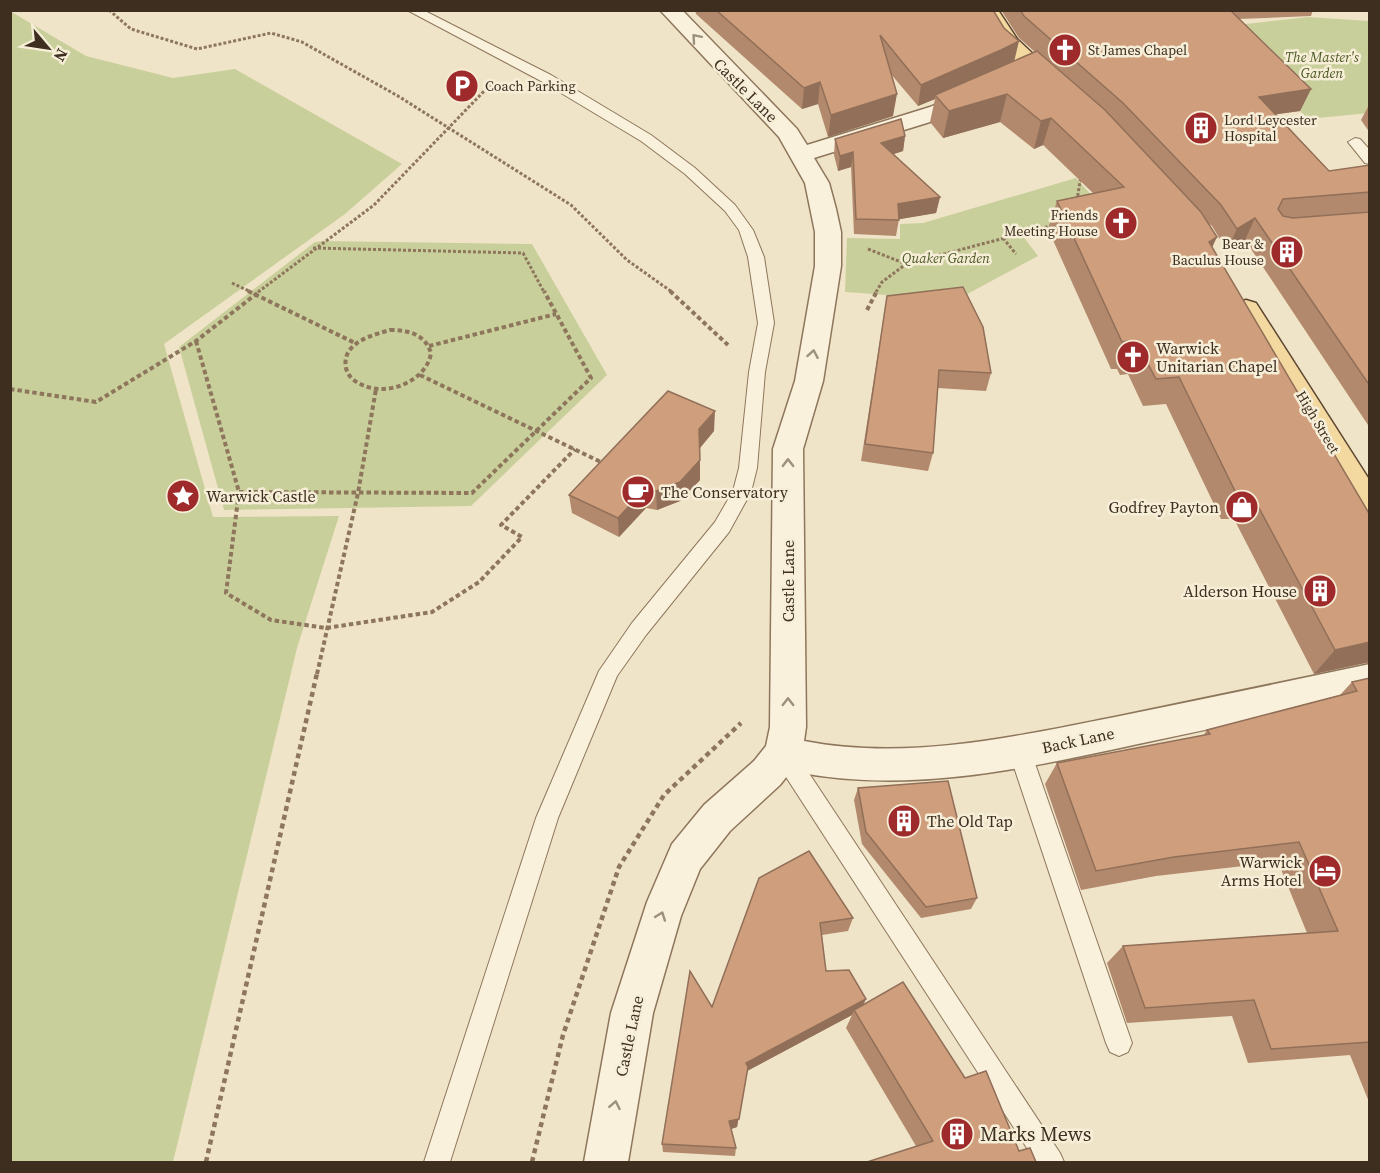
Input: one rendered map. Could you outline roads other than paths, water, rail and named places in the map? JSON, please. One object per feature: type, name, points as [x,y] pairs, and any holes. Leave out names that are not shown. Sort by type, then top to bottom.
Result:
[{"type":"main road","points":[[987,10],[1009,43],[1070,100]]},
{"type":"main road","name":"High Street","points":[[1233,288],[1370,508]]},
{"type":"street","name":"Castle Lane","points":[[606,1162],[632,1013],[661,916],[686,857],[717,818],[767,772],[783,753],[788,727],[788,449],[808,381],[828,266],[828,232],[818,183],[789,134],[670,10]]},
{"type":"street","points":[[801,154],[938,112],[1000,83],[1031,65]]},
{"type":"street","name":"Back Lane","points":[[783,753],[818,763],[844,765],[947,761],[1020,752],[1370,679]]},
{"type":"lane","points":[[413,10],[546,78],[646,138],[730,208],[746,230],[756,257],[766,323],[757,372],[748,468],[741,492],[722,527],[609,671],[547,818],[486,1002],[437,1162]]},
{"type":"lane","points":[[1355,142],[1370,160]]},
{"type":"lane","points":[[1020,752],[1119,1043]]},
{"type":"lane","points":[[783,753],[1051,1162]]},
{"type":"place","name":"St James Chapel","points":[[1065,50]]},
{"type":"place","name":"Coach Parking","points":[[462,86]]},
{"type":"place","name":"Lord Leycester Hospital","points":[[1201,128]]},
{"type":"place","name":"Friends Meeting House","points":[[1121,223]]},
{"type":"place","name":"Bear & Baculus House","points":[[1287,252]]},
{"type":"place","name":"Warwick Unitarian Chapel","points":[[1133,357]]},
{"type":"place","name":"The Conservatory","points":[[638,492]]},
{"type":"place","name":"Warwick Castle","points":[[183,496]]},
{"type":"place","name":"Godfrey Payton","points":[[1242,507]]},
{"type":"place","name":"Alderson House","points":[[1320,591]]},
{"type":"place","name":"The Old Tap","points":[[904,821]]},
{"type":"place","name":"Warwick Arms Hotel","points":[[1325,871]]},
{"type":"place","name":"Marks Mews","points":[[957,1134]]},
{"type":"park label","name":"The Master's Garden","points":[[1322,66]]},
{"type":"park label","name":"Quaker Garden","points":[[946,258]]}]
